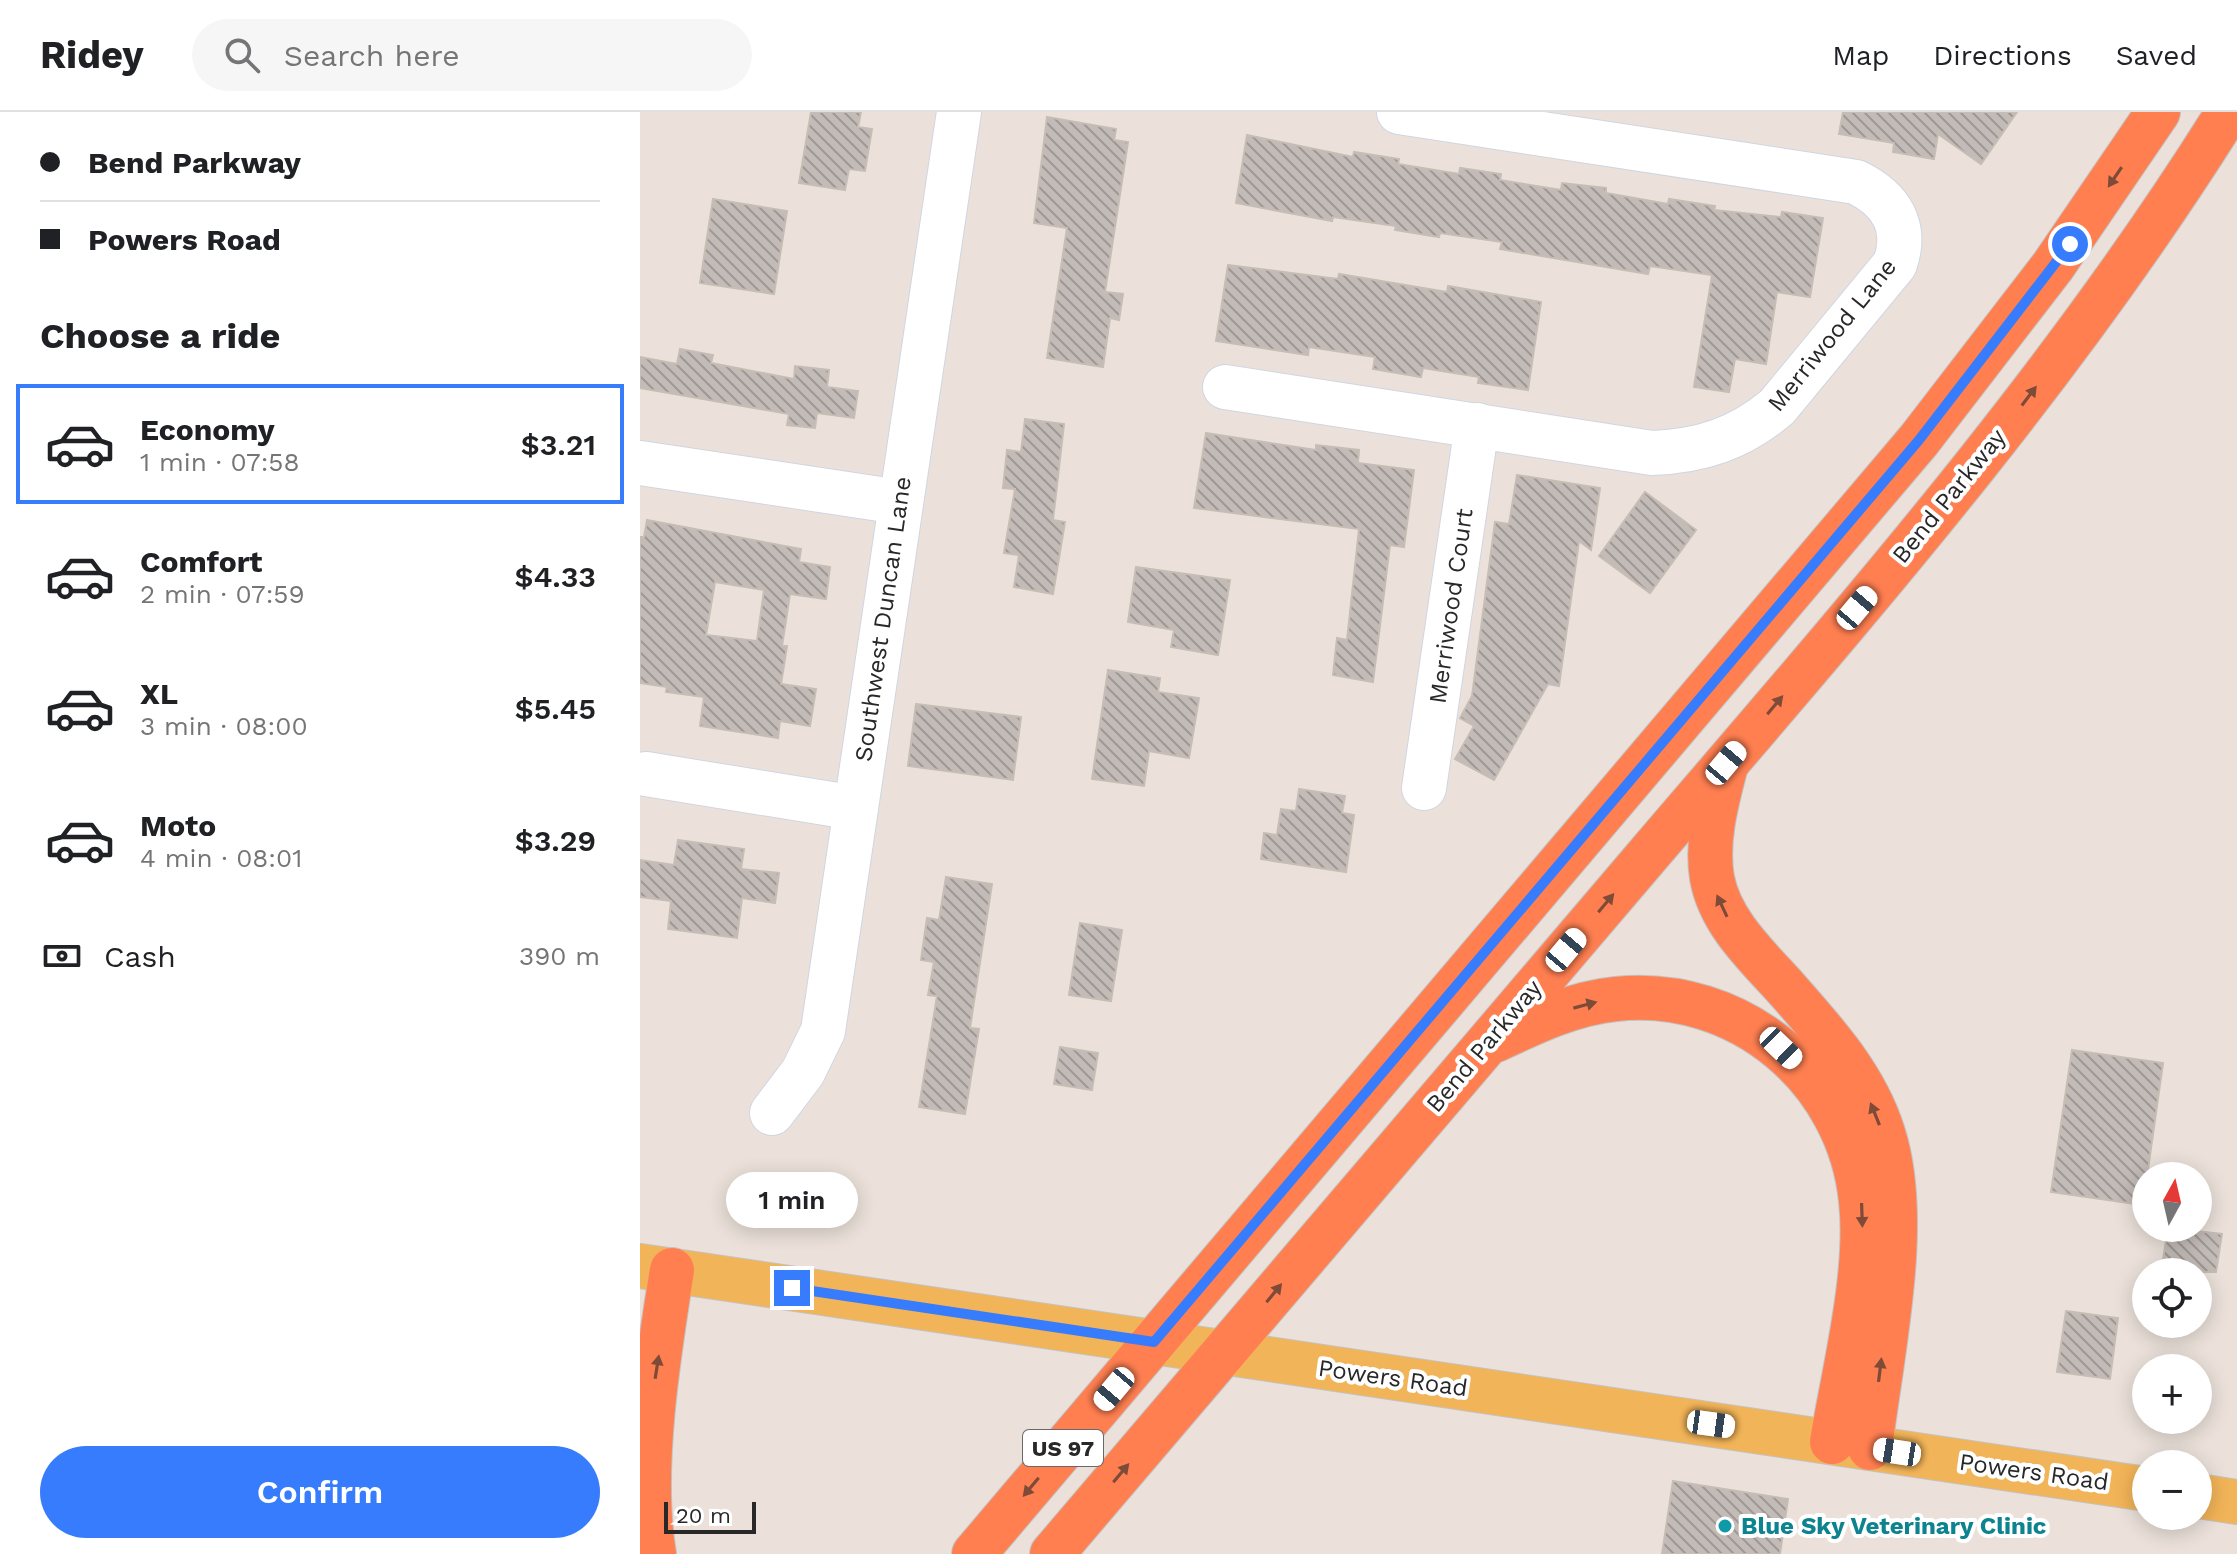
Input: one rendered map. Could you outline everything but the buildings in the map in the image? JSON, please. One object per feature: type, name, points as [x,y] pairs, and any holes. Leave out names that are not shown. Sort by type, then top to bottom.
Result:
[{"type":"highway","name":"US 97","points":[[974,1554],[1919,440],[2053,266],[2158,112]]},
{"type":"highway","name":"Bend Parkway","points":[[1052,1554],[1726,763],[2000,434],[2136,253],[2228,112]]},
{"type":"highway","points":[[1726,763],[1711,844],[1712,880],[1719,903],[1739,934],[1850,1066],[1869,1098],[1888,1151],[1894,1199],[1894,1243],[1851,1445]]},
{"type":"highway","points":[[1486,1044],[1579,1006],[1611,999],[1659,998],[1704,1006],[1744,1022],[1771,1040],[1803,1069],[1830,1105],[1846,1137],[1862,1205],[1851,1445]]},
{"type":"highway","points":[[654,1554],[643,1516],[641,1480],[656,1268]]},
{"type":"main road","name":"Powers Road","points":[[656,1268],[2132,1487]]},
{"type":"main road","points":[[2212,1498],[2237,1502]]},
{"type":"street","name":"Southwest Duncan Lane","points":[[772,1113],[803,1072],[823,1031],[959,112]]},
{"type":"street","name":"Merriwood Lane","points":[[1225,387],[1652,453],[1688,451],[1724,441],[1756,425],[1777,407],[1895,264],[1901,245],[1899,224],[1890,205],[1875,191],[1856,182],[1597,126],[1399,112]]},
{"type":"street","name":"Merriwood Court","points":[[1424,788],[1477,425]]},
{"type":"street","points":[[640,463],[900,502]]},
{"type":"street","points":[[646,774],[856,808]]},
{"type":"place","name":"Blue Sky Veterinary Clinic","points":[[1725,1526]]},
{"type":"route","points":[[792,1288],[1154,1342],[1919,440],[2070,244]]}]
